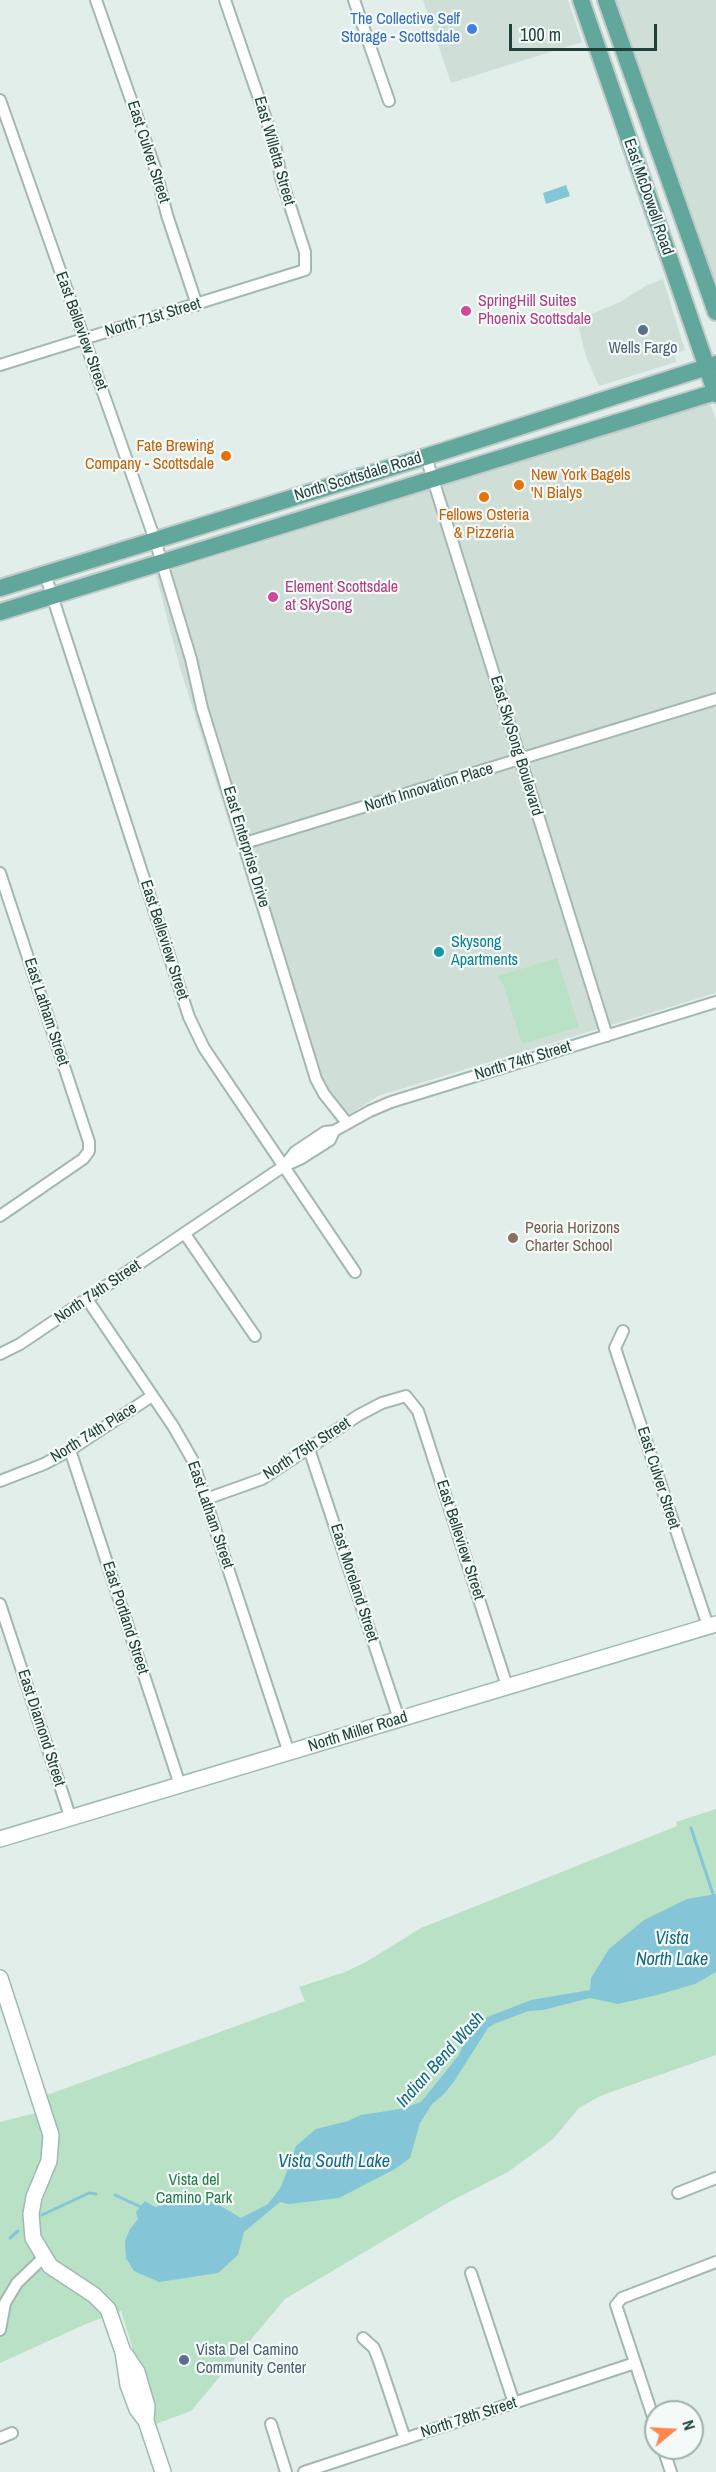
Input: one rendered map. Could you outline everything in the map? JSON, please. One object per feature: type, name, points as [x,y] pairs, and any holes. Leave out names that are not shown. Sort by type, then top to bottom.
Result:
[{"type":"main road","name":"East McDowell Road","points":[[581,0],[711,365],[716,393]]},
{"type":"main road","name":"East McDowell Road","points":[[606,0],[716,312]]},
{"type":"main road","points":[[620,113],[642,105]]},
{"type":"main road","name":"North Scottsdale Road","points":[[0,588],[426,457],[711,365]]},
{"type":"main road","name":"North Scottsdale Road","points":[[0,612],[716,393]]},
{"type":"street","name":"East Culver Street","points":[[96,0],[155,168],[167,215],[197,305]]},
{"type":"street","name":"East Willetta Street","points":[[225,0],[275,145],[281,178],[306,252],[306,270]]},
{"type":"street","points":[[354,0],[389,101]]},
{"type":"street","name":"East Belleview Street","points":[[0,100],[161,562]]},
{"type":"street","name":"North 71st Street","points":[[0,365],[306,270]]},
{"type":"street","name":"East SkySong Boulevard","points":[[426,457],[607,1036]]},
{"type":"street","name":"East Enterprise Drive","points":[[161,562],[191,659],[202,708],[246,843],[316,1079],[324,1094],[347,1123]]},
{"type":"street","name":"East Belleview Street","points":[[45,574],[189,1017],[204,1048],[355,1272]]},
{"type":"street","name":"North Innovation Place","points":[[246,843],[716,699]]},
{"type":"street","name":"East Latham Street","points":[[0,873],[89,1142],[89,1151],[83,1159],[0,1216]]},
{"type":"street","name":"North 74th Street","points":[[0,1354],[20,1344],[185,1234],[284,1166],[295,1152],[325,1132],[334,1131],[370,1111],[402,1098],[716,1002]]},
{"type":"street","points":[[185,1234],[255,1335]]},
{"type":"street","name":"East Latham Street","points":[[87,1299],[153,1396],[192,1459],[289,1753]]},
{"type":"street","name":"East Culver Street","points":[[623,1331],[615,1348],[712,1625]]},
{"type":"street","name":"North 74th Place","points":[[0,1481],[44,1464],[70,1450],[153,1396]]},
{"type":"street","name":"East Belleview Street","points":[[406,1396],[418,1411],[507,1686]]},
{"type":"street","name":"North 75th Street","points":[[206,1499],[262,1479],[308,1446],[359,1415],[382,1403],[406,1396]]},
{"type":"street","name":"East Moreland Street","points":[[308,1446],[399,1719]]},
{"type":"street","name":"East Portland Street","points":[[70,1450],[180,1785]]},
{"type":"street","name":"East Diamond Street","points":[[0,1604],[70,1819]]},
{"type":"street","name":"North Miller Road","points":[[0,1839],[712,1625]]},
{"type":"street","points":[[0,1978],[51,2135],[49,2162],[34,2197],[31,2214],[33,2238],[43,2258],[59,2274],[102,2301],[112,2317],[123,2352],[128,2385],[137,2409],[146,2421],[163,2472]]},
{"type":"street","points":[[678,2193],[716,2178]]},
{"type":"street","points":[[0,2330],[5,2303],[17,2283],[43,2258]]},
{"type":"street","points":[[647,2400],[616,2305],[622,2298],[716,2262]]},
{"type":"street","points":[[471,2273],[514,2403]]},
{"type":"street","points":[[363,2338],[374,2348],[405,2439]]},
{"type":"street","name":"North 78th Street","points":[[304,2472],[635,2363]]},
{"type":"street","points":[[271,2424],[286,2472]]},
{"type":"street","points":[[0,2438],[12,2433]]},
{"type":"shaded area","points":[[423,0],[568,0],[582,42],[451,83]]},
{"type":"shaded area","points":[[614,0],[716,0],[716,286]]},
{"type":"shaded area","points":[[663,279],[685,350],[675,354],[676,362],[599,386],[586,357],[577,320],[620,302],[647,285]]},
{"type":"shaded area","points":[[710,403],[716,420],[716,993],[378,1096],[337,1123],[312,1086],[180,668],[156,575]]},
{"type":"green space","points":[[557,958],[579,1027],[522,1044],[503,984],[498,976]]},
{"type":"green space","name":"Vista del Camino Park","points":[[716,1809],[716,2055],[600,2096],[579,2108],[553,2139],[508,2172],[449,2202],[285,2299],[191,2411],[156,2424],[121,2311],[88,2323],[0,2363],[0,2122],[51,2109],[47,2095],[305,2001],[299,1987],[345,1972],[366,1962],[421,1928],[677,1826],[676,1822]]},
{"type":"water","points":[[566,185],[570,196],[546,204],[543,193]]},
{"type":"water","points":[[716,1894],[716,1972],[695,1984],[657,1995],[618,2004],[590,1998],[543,2010],[528,2011],[494,2024],[488,2028],[455,2080],[432,2104],[420,2123],[410,2158],[395,2169],[339,2198],[289,2204],[280,2202],[244,2232],[238,2255],[218,2273],[159,2282],[134,2271],[126,2258],[125,2241],[130,2229],[138,2219],[136,2212],[145,2201],[155,2207],[172,2203],[214,2202],[241,2218],[268,2204],[281,2187],[296,2146],[316,2129],[348,2121],[361,2115],[400,2109],[421,2102],[459,2055],[464,2042],[485,2018],[531,2000],[590,1990],[591,1978],[609,1949],[644,1920],[687,1899]]},
{"type":"waterway","points":[[691,1828],[713,1894]]},
{"type":"waterway","name":"Indian Bend Wash","points":[[42,2215],[89,2193],[96,2194]]},
{"type":"waterway","name":"Indian Bend Wash","points":[[115,2195],[143,2208]]},
{"type":"waterway","name":"Indian Bend Wash","points":[[10,2238],[18,2231]]},
{"type":"place","name":"The Collective Self Storage - Scottsdale","points":[[472,29]]},
{"type":"place","name":"SpringHill Suites Phoenix Scottsdale","points":[[466,311]]},
{"type":"place","name":"Wells Fargo","points":[[643,330]]},
{"type":"place","name":"Fate Brewing Company - Scottsdale","points":[[226,456]]},
{"type":"place","name":"New York Bagels 'N Bialys","points":[[519,485]]},
{"type":"place","name":"Fellows Osteria & Pizzeria","points":[[484,497]]},
{"type":"place","name":"Element Scottsdale at SkySong","points":[[273,597]]},
{"type":"place","name":"Skysong Apartments","points":[[439,952]]},
{"type":"place","name":"Peoria Horizons Charter School","points":[[513,1238]]},
{"type":"place","name":"Vista Del Camino Community Center","points":[[184,2360]]},
{"type":"water label","name":"Vista North Lake","points":[[672,1949]]},
{"type":"water label","name":"Vista South Lake","points":[[334,2162]]}]
